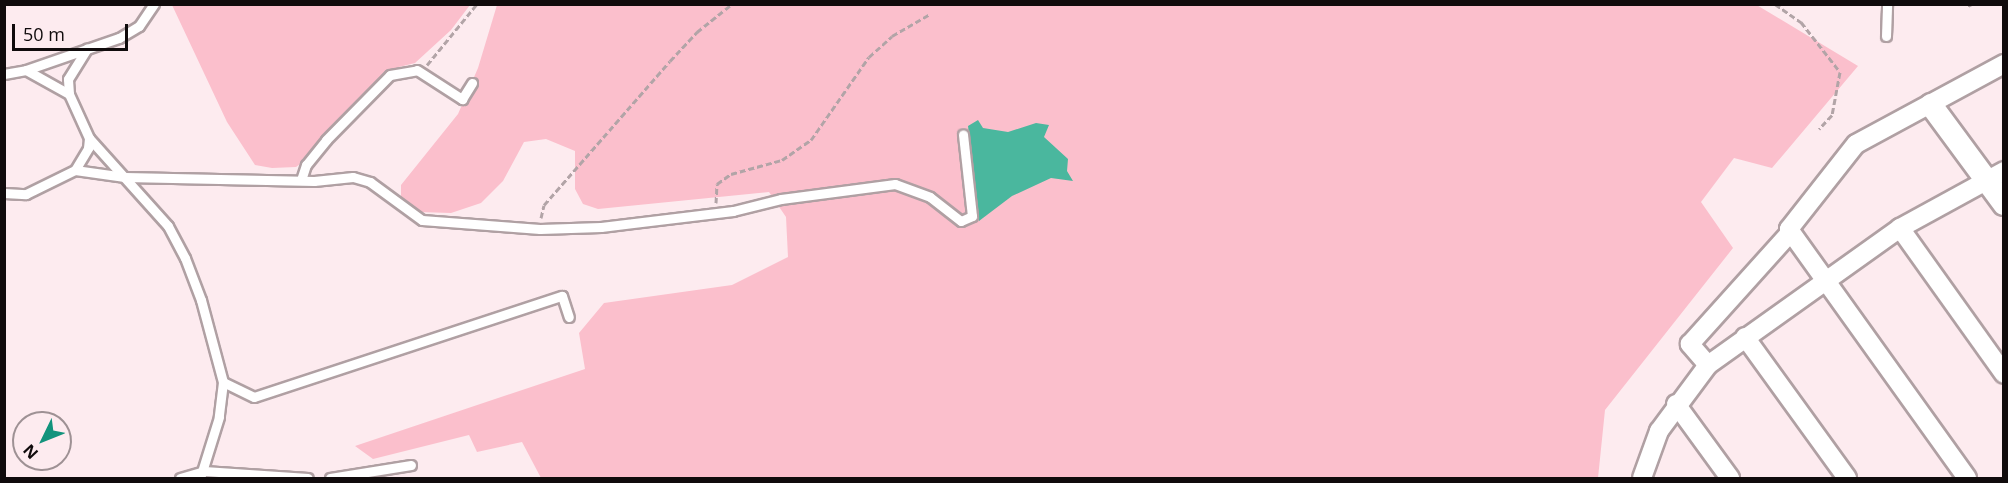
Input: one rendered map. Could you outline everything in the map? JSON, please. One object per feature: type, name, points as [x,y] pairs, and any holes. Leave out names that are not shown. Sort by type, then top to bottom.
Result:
[{"type":"street","points":[[1967,478],[1789,229],[1856,144],[2004,64]]},
{"type":"street","points":[[1931,105],[1995,176],[2004,204]]},
{"type":"street","points":[[1642,478],[1659,432],[1676,404],[1708,365],[1824,279],[1900,228],[1995,176]]},
{"type":"street","points":[[1900,228],[2004,374]]},
{"type":"street","points":[[1708,365],[1690,344],[1791,232]]},
{"type":"street","points":[[1745,337],[1847,478]]},
{"type":"street","points":[[1676,404],[1730,478]]},
{"type":"lane","points":[[4,74],[26,70],[87,49],[139,26],[154,4]]},
{"type":"lane","points":[[1886,36],[1887,4]]},
{"type":"lane","points":[[87,49],[69,79],[69,94],[89,138],[168,226],[185,258],[201,300],[224,382],[202,475]]},
{"type":"lane","points":[[301,180],[306,165],[326,140],[390,75],[404,69],[422,73],[462,99],[472,83]]},
{"type":"lane","points":[[26,70],[69,94]]},
{"type":"lane","points":[[75,170],[125,177],[301,180],[362,178],[416,216],[432,223],[540,229],[610,226],[715,213],[781,199],[895,184],[930,197],[954,219],[967,220],[972,216],[963,134]]},
{"type":"lane","points":[[4,193],[26,194],[75,170],[85,155],[89,138]]},
{"type":"lane","points":[[224,382],[254,397],[562,296],[569,317]]},
{"type":"lane","points":[[330,478],[411,465]]},
{"type":"lane","points":[[180,478],[202,475],[309,478]]},
{"type":"path","points":[[422,73],[477,4]]},
{"type":"path","points":[[540,229],[544,205],[687,42],[732,4]]},
{"type":"path","points":[[1775,4],[1801,22],[1840,72],[1832,115],[1819,129]]},
{"type":"path","points":[[715,213],[717,184],[731,174],[794,154],[811,140],[869,57],[899,31],[930,14]]},
{"type":"shaded area","points":[[1755,4],[1858,66],[1772,168],[1734,158],[1701,202],[1733,248],[1605,410],[1598,478],[541,478],[522,442],[477,452],[469,435],[373,459],[355,446],[585,369],[579,333],[604,303],[732,285],[788,257],[786,217],[769,192],[598,209],[583,204],[575,189],[575,151],[546,139],[524,142],[503,181],[481,203],[451,213],[419,212],[401,198],[401,185],[458,114],[478,68],[497,5]]},
{"type":"shaded area","points":[[172,5],[470,5],[451,30],[415,63],[399,67],[369,88],[331,126],[309,158],[296,167],[272,168],[255,165],[227,122]]},
{"type":"shaded area","points":[[978,120],[983,128],[1008,132],[1036,123],[1049,125],[1044,137],[1068,159],[1067,171],[1073,181],[1051,178],[1012,196],[979,221],[968,126]]}]
